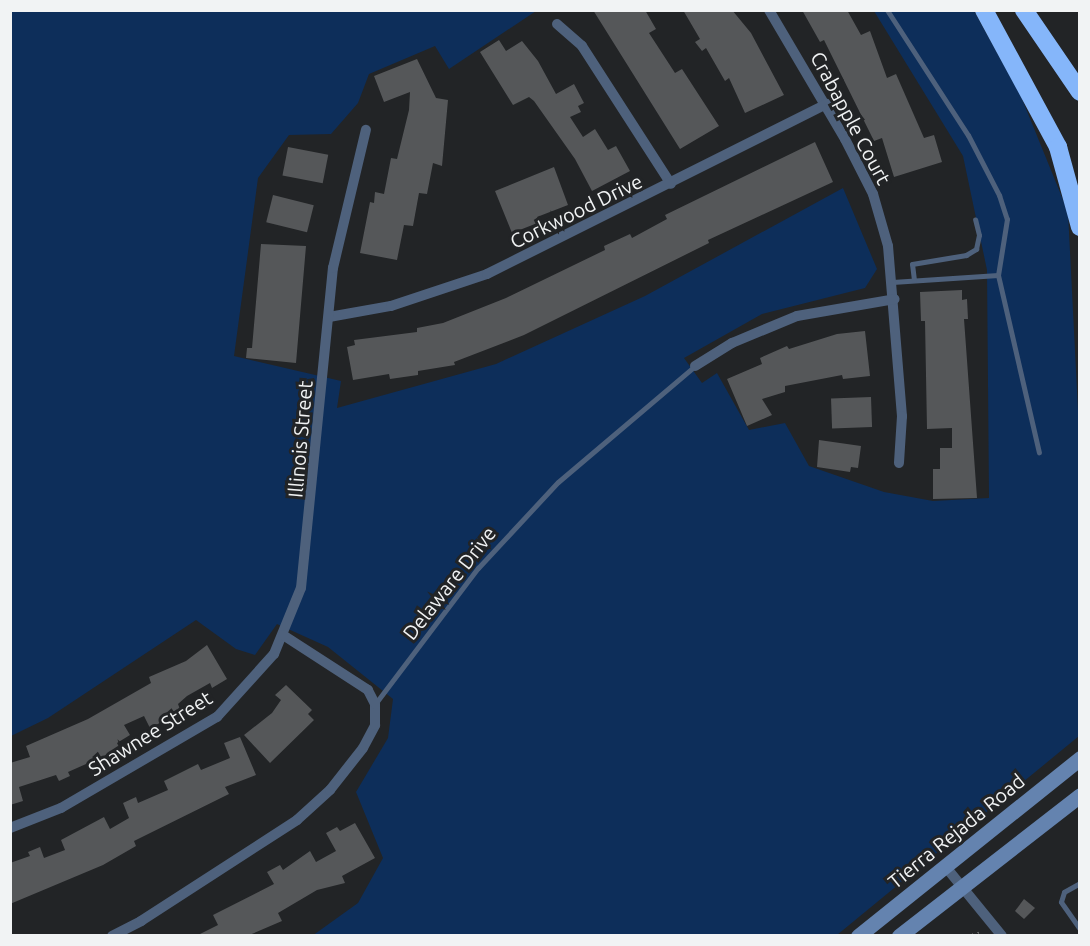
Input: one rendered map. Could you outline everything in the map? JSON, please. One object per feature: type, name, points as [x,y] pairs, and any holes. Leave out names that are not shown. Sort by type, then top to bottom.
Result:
[{"type":"highway","points":[[984,10],[1058,147],[1080,227]]},
{"type":"highway","points":[[1024,10],[1080,92]]},
{"type":"main road","name":"Tierra Rejada Road","points":[[858,936],[1080,758]]},
{"type":"main road","points":[[900,936],[1080,795]]},
{"type":"street","name":"Crabapple Court","points":[[769,10],[827,104],[873,194],[888,246],[895,299],[902,416],[899,463]]},
{"type":"street","points":[[557,24],[582,46],[671,184]]},
{"type":"street","name":"Corkwood Drive","points":[[329,316],[443,292],[487,274],[827,104]]},
{"type":"street","name":"Illinois Street","points":[[283,635],[302,588],[333,268],[366,130]]},
{"type":"street","name":"Delaware Drive","points":[[695,366],[732,343],[797,316],[895,299]]},
{"type":"street","points":[[283,635],[368,690],[375,704]]},
{"type":"street","name":"Shawnee Street","points":[[10,828],[61,808],[216,717],[274,654],[283,635]]},
{"type":"street","name":"Delaware Drive","points":[[112,936],[141,921],[297,820],[330,790],[363,748],[375,725],[375,704]]},
{"type":"street","points":[[945,866],[1000,932]]},
{"type":"lane","points":[[887,10],[968,135],[999,195],[1007,219],[998,276],[1039,452]]},
{"type":"lane","points":[[914,280],[912,264],[966,255],[976,249],[979,235],[975,219]]},
{"type":"lane","points":[[892,282],[998,276]]},
{"type":"lane","name":"Delaware Drive","points":[[375,704],[478,568],[558,482],[695,366]]},
{"type":"lane","points":[[1080,883],[1064,892],[1061,902],[1080,928]]},
{"type":"path","points":[[966,936],[1000,932]]},
{"type":"shaded area","points":[[10,11],[536,11],[449,69],[435,46],[369,74],[358,103],[331,134],[289,135],[258,178],[234,356],[341,381],[337,408],[496,364],[645,296],[843,188],[877,269],[865,288],[762,314],[684,358],[702,383],[717,373],[749,430],[785,423],[809,466],[884,492],[933,501],[989,498],[987,270],[963,156],[874,11],[974,11],[1020,94],[1068,212],[1080,450],[1079,736],[837,935],[312,936],[358,903],[383,858],[356,792],[388,738],[393,699],[328,647],[277,624],[255,655],[236,649],[196,620],[48,718],[11,736]]},
{"type":"building","points":[[593,10],[645,10],[656,29],[649,33],[675,73],[682,69],[719,126],[680,149]]},
{"type":"building","points":[[683,10],[732,10],[751,33],[784,95],[745,113],[729,78],[725,81],[706,48],[702,51],[695,42],[700,39]]},
{"type":"building","points":[[802,10],[847,10],[861,35],[870,31],[887,78],[896,74],[924,138],[934,135],[942,162],[894,177],[882,138],[874,141],[824,40],[820,42]]},
{"type":"building","points":[[499,40],[506,51],[522,41],[538,61],[556,94],[574,84],[584,103],[578,106],[581,112],[570,117],[583,137],[595,129],[608,150],[616,146],[630,171],[592,191],[575,159],[534,101],[529,97],[513,105],[480,52]]},
{"type":"building","points":[[417,59],[436,98],[448,100],[442,166],[433,163],[427,194],[419,193],[413,226],[404,225],[397,260],[360,253],[370,202],[374,203],[375,192],[384,194],[391,158],[397,159],[409,110],[410,92],[384,102],[374,76]]},
{"type":"building","points":[[815,142],[833,182],[708,240],[709,243],[524,335],[454,362],[455,365],[418,371],[418,375],[390,379],[389,374],[353,380],[347,347],[355,345],[354,340],[417,332],[417,328],[443,323],[506,298],[605,250],[604,246],[630,234],[632,238],[667,219],[665,215]]},
{"type":"building","points":[[288,147],[328,155],[323,183],[282,175]]},
{"type":"building","points":[[554,167],[568,205],[537,217],[540,222],[512,233],[495,191]]},
{"type":"building","points":[[273,195],[314,205],[307,232],[266,222]]},
{"type":"building","points":[[261,244],[306,246],[296,363],[246,358],[247,348],[252,348]]},
{"type":"building","points":[[962,290],[962,300],[967,299],[968,319],[964,319],[977,498],[933,499],[933,469],[940,469],[940,448],[952,448],[952,428],[927,429],[925,321],[921,321],[920,292]]},
{"type":"building","points":[[865,331],[870,376],[843,379],[842,375],[785,386],[785,392],[762,399],[772,415],[747,426],[727,379],[762,364],[760,358],[787,346],[789,349],[837,334]]},
{"type":"building","points":[[871,397],[872,427],[832,428],[831,398]]},
{"type":"building","points":[[819,440],[861,446],[858,468],[851,467],[850,472],[817,467]]},
{"type":"building","points":[[207,645],[227,679],[212,688],[210,683],[187,696],[178,704],[181,712],[150,728],[144,716],[124,725],[130,735],[117,743],[120,749],[68,772],[70,776],[59,781],[56,775],[19,787],[23,801],[10,805],[10,763],[30,757],[26,746],[88,719],[151,683],[149,677],[186,661]]},
{"type":"building","points":[[286,685],[312,710],[308,714],[314,720],[270,763],[244,735],[272,713],[281,700],[275,695]]},
{"type":"building","points":[[240,737],[256,775],[225,787],[229,794],[134,841],[136,846],[103,865],[10,904],[10,863],[30,856],[28,852],[40,847],[44,858],[65,850],[61,840],[104,817],[110,829],[129,818],[123,803],[136,797],[138,803],[168,790],[164,781],[198,764],[201,770],[230,758],[224,743]]},
{"type":"building","points":[[355,823],[375,858],[342,876],[345,883],[317,890],[278,913],[282,921],[247,936],[196,936],[218,925],[213,915],[274,884],[267,872],[280,865],[283,870],[310,851],[316,862],[336,851],[326,833],[337,827],[340,831]]},
{"type":"building","points":[[1024,899],[1035,908],[1024,919],[1015,911]]}]
